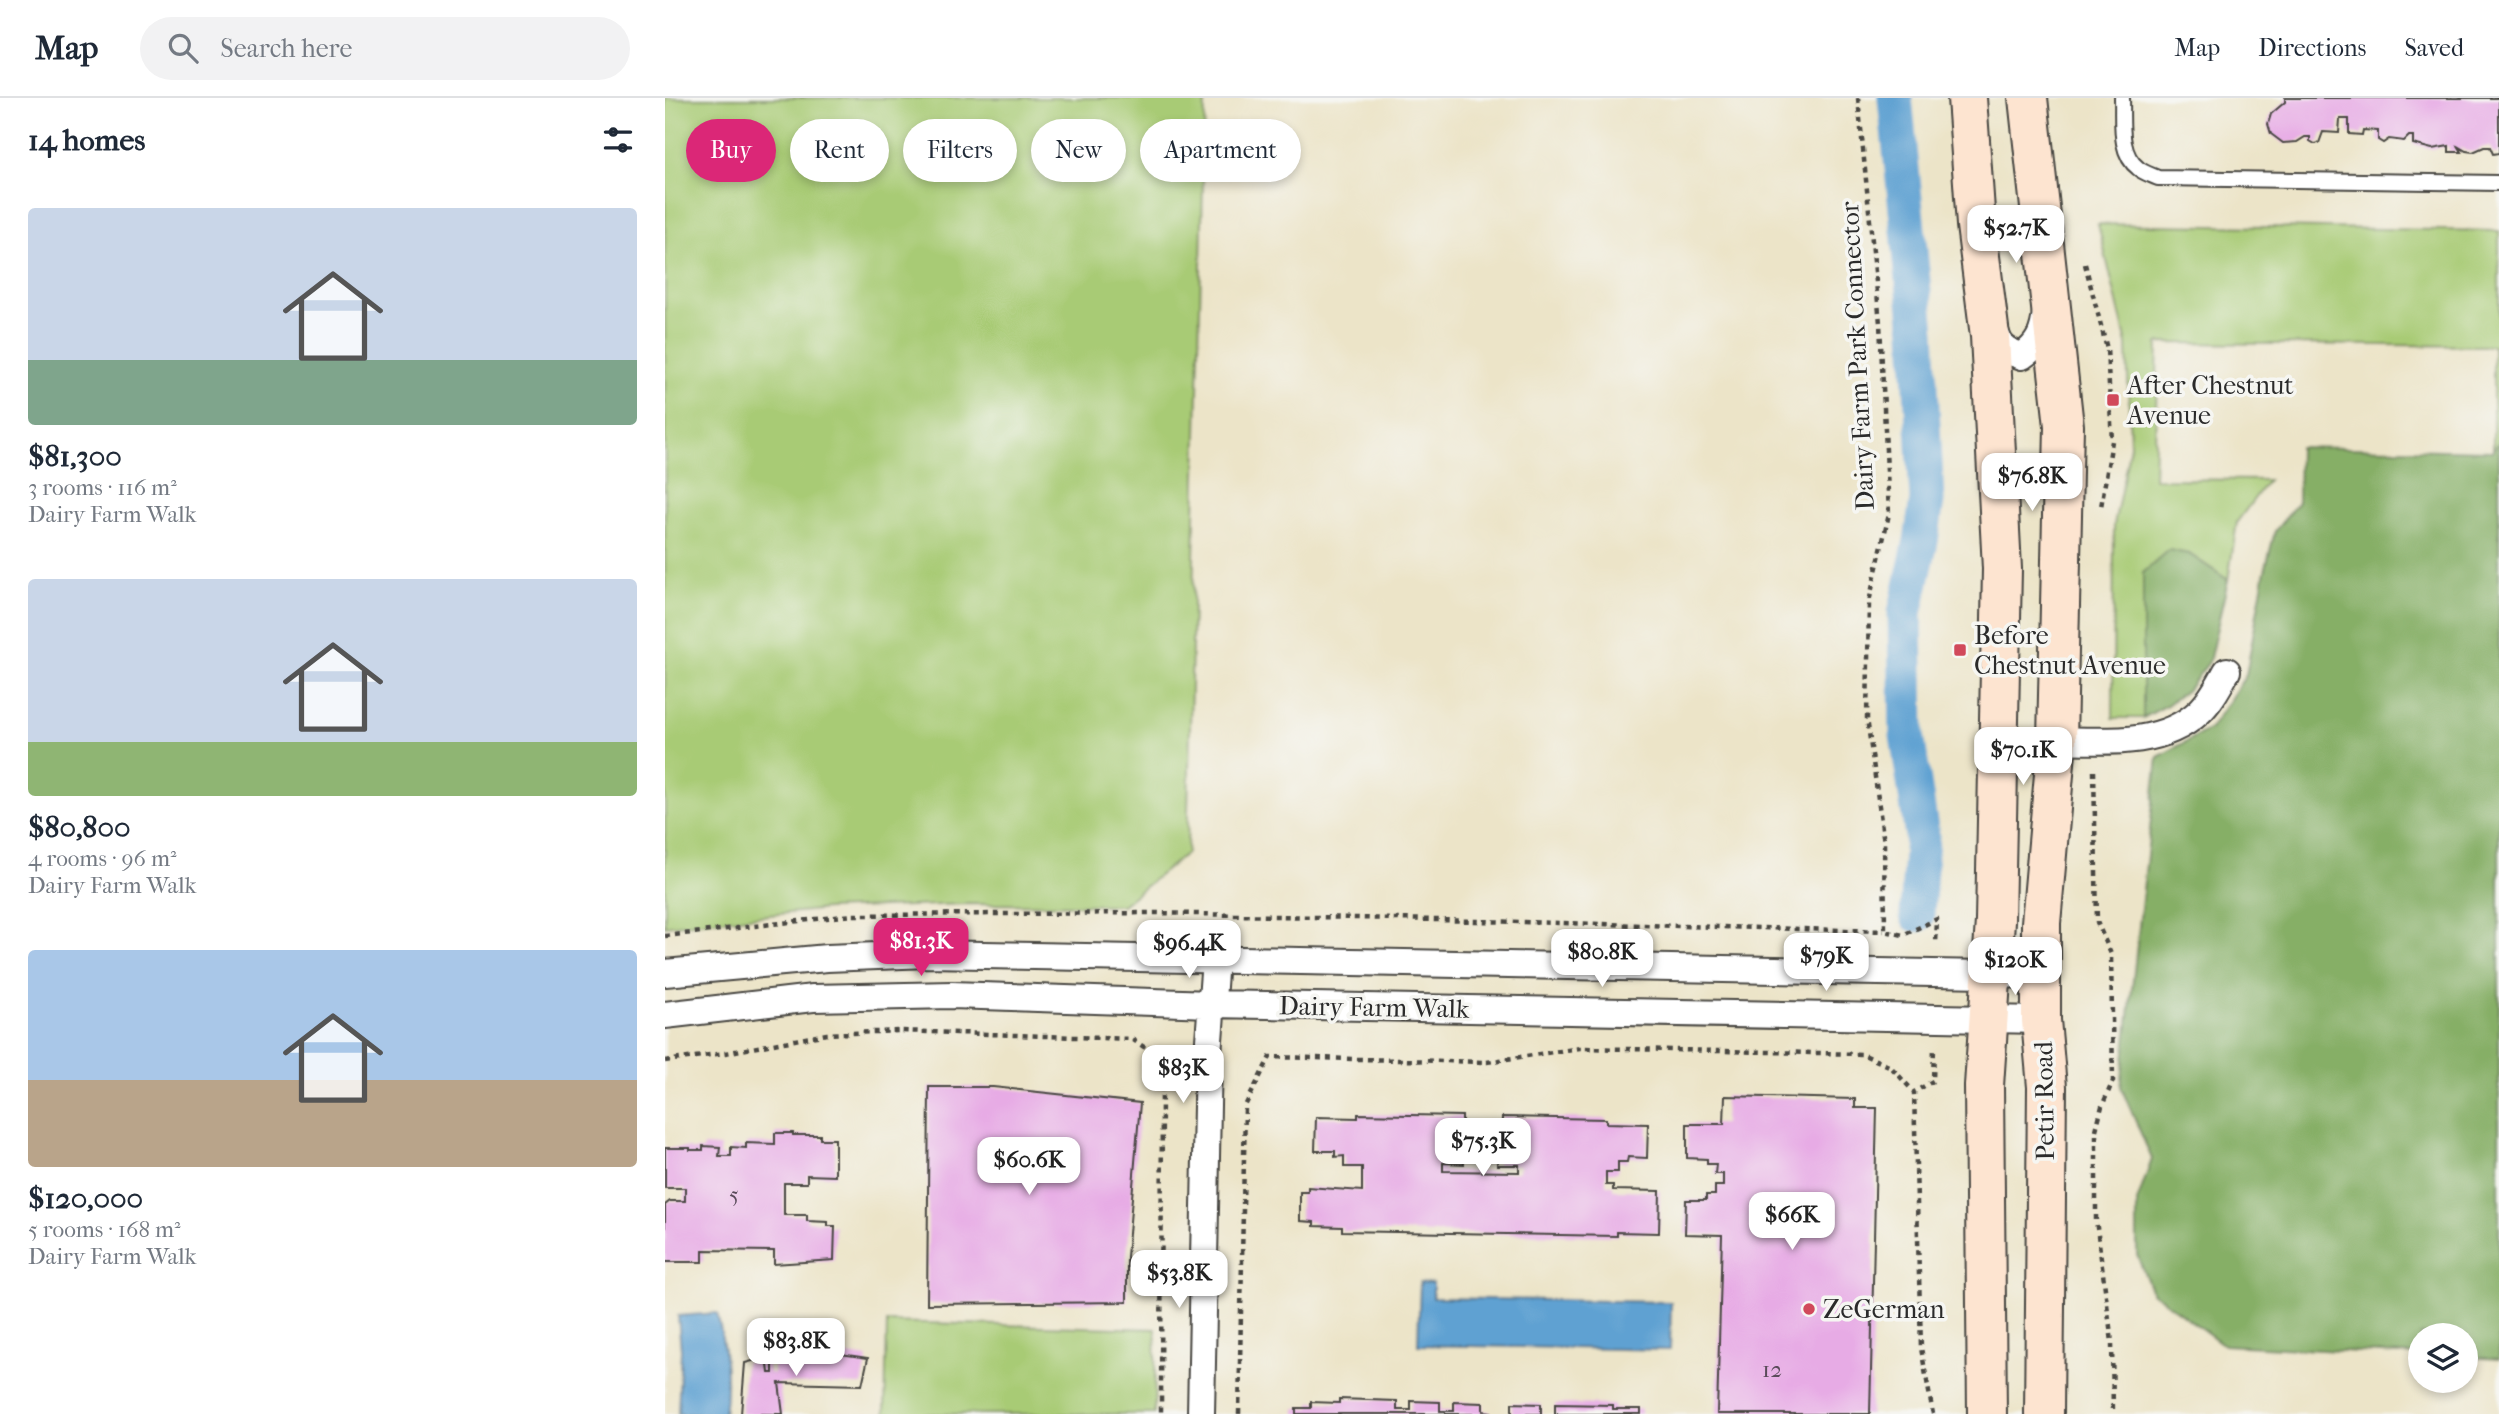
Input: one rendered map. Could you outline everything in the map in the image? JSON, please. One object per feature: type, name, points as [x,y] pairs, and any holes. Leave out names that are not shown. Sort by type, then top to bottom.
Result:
[{"type":"main road","name":"Petir Road","points":[[1967,98],[1976,225],[1990,336],[2002,569],[1995,921],[1984,1086],[1987,1414]]},
{"type":"main road","name":"Petir Road","points":[[2028,98],[2063,426],[2057,740],[2041,923],[2041,1020],[2047,1087],[2044,1414]]},
{"type":"street","name":"Petir Road","points":[[1984,287],[1997,339],[2005,351],[2022,356],[2034,348],[2044,330],[2048,286]]},
{"type":"street","points":[[2057,740],[2126,741],[2155,736],[2199,713],[2227,671]]},
{"type":"street","name":"Dairy Farm Walk","points":[[665,973],[827,958],[928,954],[2042,975]]},
{"type":"street","points":[[1201,1414],[1208,1054],[1215,959]]},
{"type":"street","name":"Dairy Farm Walk","points":[[665,1014],[813,998],[938,995],[1212,1004],[2041,1020]]},
{"type":"lane","points":[[2122,98],[2127,157],[2139,169],[2158,178],[2499,183]]},
{"type":"path","name":"Dairy Farm Park Connector","points":[[1858,98],[1880,323],[1888,513],[1870,602],[1867,718],[1884,843],[1885,931]]},
{"type":"path","points":[[665,936],[852,915],[1154,913],[1885,931],[1903,935],[1937,919]]},
{"type":"path","points":[[665,1061],[827,1034],[900,1031],[1132,1039],[1150,1051],[1162,1071],[1161,1414]]},
{"type":"path","points":[[1239,1414],[1245,1106],[1271,1057],[1487,1062],[1580,1048],[1862,1054],[1891,1067],[1914,1092],[1921,1348],[1933,1414]]},
{"type":"path","points":[[1914,1092],[1933,1081]]},
{"type":"green space","points":[[665,98],[1205,98],[1204,119],[1140,119],[1140,182],[1203,182],[1187,853],[1122,905],[969,904],[827,909],[665,926]]},
{"type":"green space","points":[[2098,224],[2499,231],[2499,442],[2493,451],[2493,346],[2158,343],[2154,479],[2268,480],[2237,522],[2228,580],[2189,554],[2143,573],[2143,718],[2113,718],[2114,525],[2130,446],[2127,344]]},
{"type":"green space","points":[[2499,442],[2499,1359],[2478,1358],[2478,1323],[2408,1323],[2408,1354],[2224,1345],[2152,1292],[2137,1255],[2137,1202],[2152,1159],[2121,1087],[2158,757],[2210,729],[2246,675],[2275,531],[2298,502],[2299,447],[2492,451]]},
{"type":"green space","points":[[2169,550],[2189,554],[2228,580],[2209,662],[2188,689],[2143,718],[2143,573]]},
{"type":"green space","points":[[887,1322],[1156,1329],[1154,1414],[885,1414]]},
{"type":"water","points":[[1420,1282],[1433,1283],[1433,1298],[1671,1302],[1670,1350],[1418,1345]]},
{"type":"water","points":[[717,1313],[725,1363],[724,1414],[678,1414],[681,1350],[678,1316]]},
{"type":"building","points":[[2285,98],[2499,98],[2499,153],[2493,154],[2490,147],[2473,152],[2459,147],[2462,152],[2449,152],[2449,146],[2432,149],[2413,144],[2413,136],[2404,141],[2389,139],[2383,143],[2378,140],[2378,131],[2363,130],[2362,135],[2349,134],[2349,119],[2340,119],[2339,133],[2323,132],[2319,143],[2315,144],[2310,141],[2310,137],[2305,137],[2297,142],[2283,143],[2271,134],[2268,124],[2271,114],[2285,102]]},
{"type":"building","points":[[929,1087],[993,1087],[1140,1103],[1127,1257],[1127,1302],[927,1304]]},
{"type":"building","points":[[1725,1096],[1855,1099],[1855,1108],[1877,1108],[1870,1414],[1717,1414],[1722,1235],[1685,1234],[1686,1200],[1706,1200],[1706,1195],[1715,1195],[1715,1186],[1723,1186],[1723,1174],[1715,1174],[1716,1164],[1707,1164],[1707,1159],[1687,1158],[1687,1124],[1724,1124]]},
{"type":"building","points":[[1358,1114],[1462,1116],[1464,1164],[1443,1163],[1443,1171],[1519,1172],[1519,1165],[1497,1165],[1498,1149],[1501,1149],[1502,1117],[1606,1119],[1606,1123],[1648,1124],[1647,1158],[1628,1157],[1627,1162],[1618,1162],[1618,1172],[1606,1172],[1606,1185],[1613,1185],[1613,1190],[1660,1191],[1659,1233],[1617,1232],[1617,1236],[1342,1231],[1342,1227],[1314,1226],[1314,1222],[1300,1221],[1300,1192],[1308,1192],[1308,1187],[1362,1191],[1362,1167],[1344,1167],[1344,1156],[1335,1157],[1335,1151],[1315,1151],[1316,1117],[1358,1118]]},
{"type":"building","points":[[775,1133],[820,1135],[820,1139],[835,1139],[835,1176],[807,1175],[807,1183],[784,1183],[784,1215],[807,1215],[807,1221],[828,1222],[828,1226],[835,1226],[834,1260],[774,1264],[774,1251],[703,1250],[703,1262],[665,1262],[665,1205],[670,1201],[685,1201],[685,1188],[665,1188],[665,1148],[703,1150],[703,1146],[720,1147],[719,1156],[731,1156],[731,1147],[746,1148],[746,1143],[775,1144]]},
{"type":"building","points":[[827,1352],[868,1358],[862,1385],[779,1383],[783,1414],[741,1414],[745,1363],[767,1357],[769,1373],[773,1373],[773,1358]]},
{"type":"building","points":[[1339,1399],[1397,1401],[1397,1410],[1411,1410],[1411,1401],[1440,1402],[1440,1411],[1454,1411],[1454,1402],[1483,1403],[1483,1411],[1491,1412],[1296,1414],[1296,1408],[1311,1408],[1311,1402],[1339,1403]]},
{"type":"building","points":[[1512,1403],[1541,1404],[1541,1414],[1512,1414]]},
{"type":"building","points":[[1555,1404],[1613,1405],[1613,1409],[1641,1409],[1641,1414],[1555,1414]]},
{"type":"waterway","points":[[1895,98],[1918,332],[1927,500],[1905,613],[1907,735],[1922,836],[1917,915]]},
{"type":"place","name":"After Chestnut Avenue","points":[[2113,400]]},
{"type":"place","name":"Before Chestnut Avenue","points":[[1960,650]]},
{"type":"place","name":"ZeGerman","points":[[1809,1309]]}]
